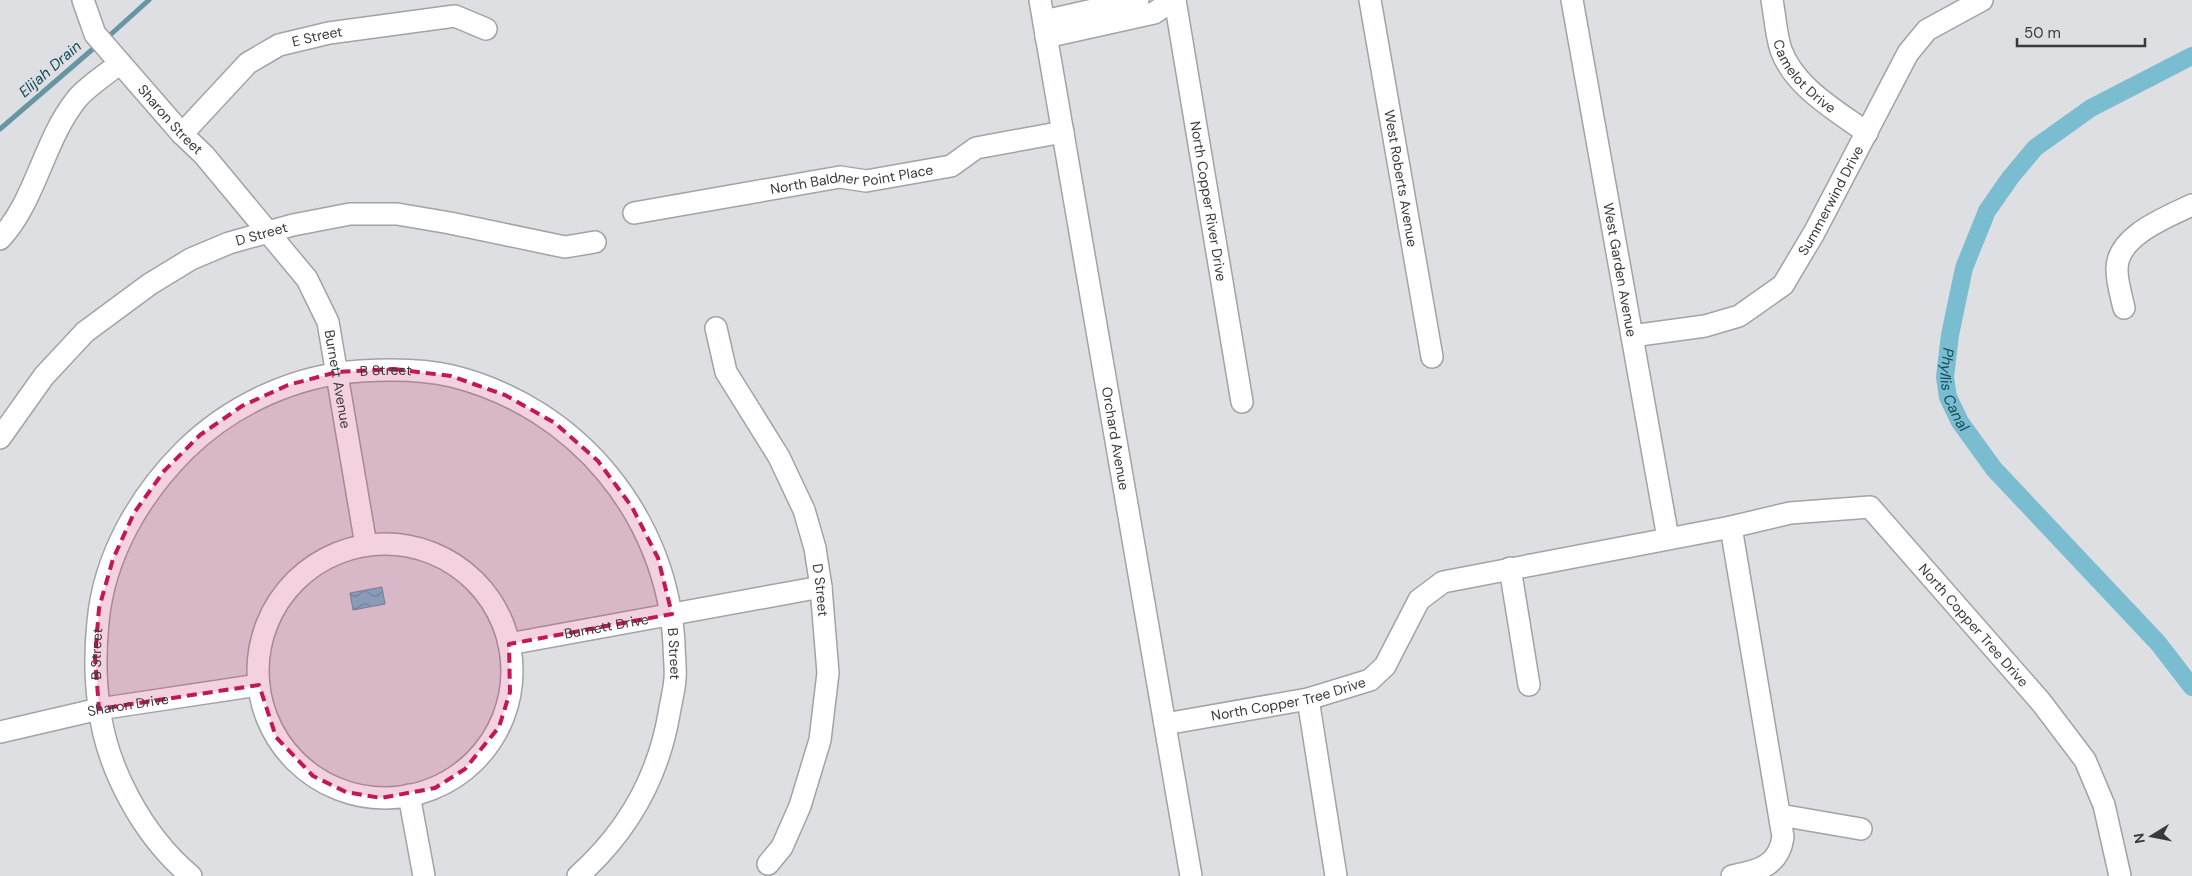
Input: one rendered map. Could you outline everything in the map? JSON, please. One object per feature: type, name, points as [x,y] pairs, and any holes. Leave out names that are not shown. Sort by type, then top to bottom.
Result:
[{"type":"street","name":"Sharon Street","points":[[83,0],[95,34],[182,134],[204,155],[268,232]]},
{"type":"street","name":"Orchard Avenue","points":[[1040,0],[1191,876]]},
{"type":"street","points":[[1045,29],[1138,0]]},
{"type":"street","points":[[1045,29],[1154,13],[1174,0]]},
{"type":"street","name":"North Copper River Drive","points":[[1174,0],[1242,402]]},
{"type":"street","name":"West Roberts Avenue","points":[[1370,0],[1432,356]]},
{"type":"street","name":"West Garden Avenue","points":[[1572,0],[1668,538]]},
{"type":"street","name":"Camelot Drive","points":[[1772,0],[1782,50],[1797,77],[1819,98],[1867,133]]},
{"type":"street","name":"Summerwind Drive","points":[[1632,336],[1705,326],[1739,316],[1783,285],[1814,233],[1908,53],[1927,30],[1982,0]]},
{"type":"street","name":"E Street","points":[[182,134],[248,63],[279,45],[329,33],[455,16],[486,29]]},
{"type":"street","points":[[0,239],[14,223],[63,120],[76,99],[120,63]]},
{"type":"street","name":"North Baldner Point Place","points":[[634,213],[840,177],[866,181],[951,166],[976,148],[1063,132]]},
{"type":"street","points":[[2124,308],[2117,268],[2123,251],[2131,238],[2192,205]]},
{"type":"street","name":"D Street","points":[[0,438],[44,376],[85,332],[150,284],[191,258],[229,243],[268,232],[350,214],[397,214],[565,247],[596,242]]},
{"type":"street","name":"Burnett Avenue","points":[[268,232],[307,279],[328,322],[366,545]]},
{"type":"street","name":"D Street","points":[[716,328],[726,372],[779,457],[804,510],[816,548],[820,586],[828,672],[820,740],[800,806],[782,847],[768,864]]},
{"type":"street","name":"B Street","points":[[191,876],[153,835],[128,796],[110,754],[99,709],[95,658],[99,608],[113,559],[139,506],[164,471],[200,435],[242,406],[288,385],[337,372],[394,369],[451,376],[505,394],[555,423],[598,461],[632,507],[658,558],[672,614],[675,678],[664,742],[640,801],[603,854],[578,876]]},
{"type":"street","name":"North Copper Tree Drive","points":[[1165,724],[1308,699],[1370,680],[1385,666],[1419,600],[1442,582],[1731,527],[1790,513],[1870,507],[2041,702],[2085,760],[2104,806],[2120,876]]},
{"type":"street","points":[[1731,527],[1783,837],[1781,851],[1769,865],[1748,873],[1732,876]]},
{"type":"street","points":[[388,543],[406,545],[440,556],[456,565],[470,576],[493,604],[501,621],[508,644],[511,674],[510,692],[506,710],[490,742],[472,763],[451,780],[434,788],[409,795],[382,798],[364,796],[346,792],[313,776],[287,752],[276,737],[265,712],[258,685],[258,667],[264,632],[279,599],[297,578],[318,562],[335,554],[366,545],[388,543]]},
{"type":"street","points":[[1510,568],[1529,685]]},
{"type":"street","name":"Burnett Drive","points":[[508,644],[820,586]]},
{"type":"street","name":"Sharon Drive","points":[[0,732],[99,709],[258,685]]},
{"type":"street","points":[[1308,699],[1336,876]]},
{"type":"street","points":[[409,795],[424,876]]},
{"type":"street","points":[[1780,815],[1861,829]]},
{"type":"highlighted area","points":[[394,369],[451,376],[505,395],[555,423],[598,461],[632,507],[658,558],[672,614],[509,644],[510,692],[499,727],[465,769],[435,788],[381,798],[346,792],[313,776],[276,737],[259,685],[99,709],[95,658],[99,608],[113,559],[134,513],[164,471],[200,435],[242,406],[288,385],[337,372]]},
{"type":"water","points":[[382,587],[385,604],[353,610],[350,593]]},
{"type":"waterway","name":"Elijah Drain","points":[[109,36],[149,0]]},
{"type":"waterway","name":"Elijah Drain","points":[[0,129],[94,48]]},
{"type":"waterway","name":"Phyllis Canal","points":[[2192,56],[2091,108],[2035,148],[2010,178],[1987,211],[1964,268],[1950,335],[1945,377],[1948,397],[1960,422],[1994,469],[2158,643],[2192,687]]}]
